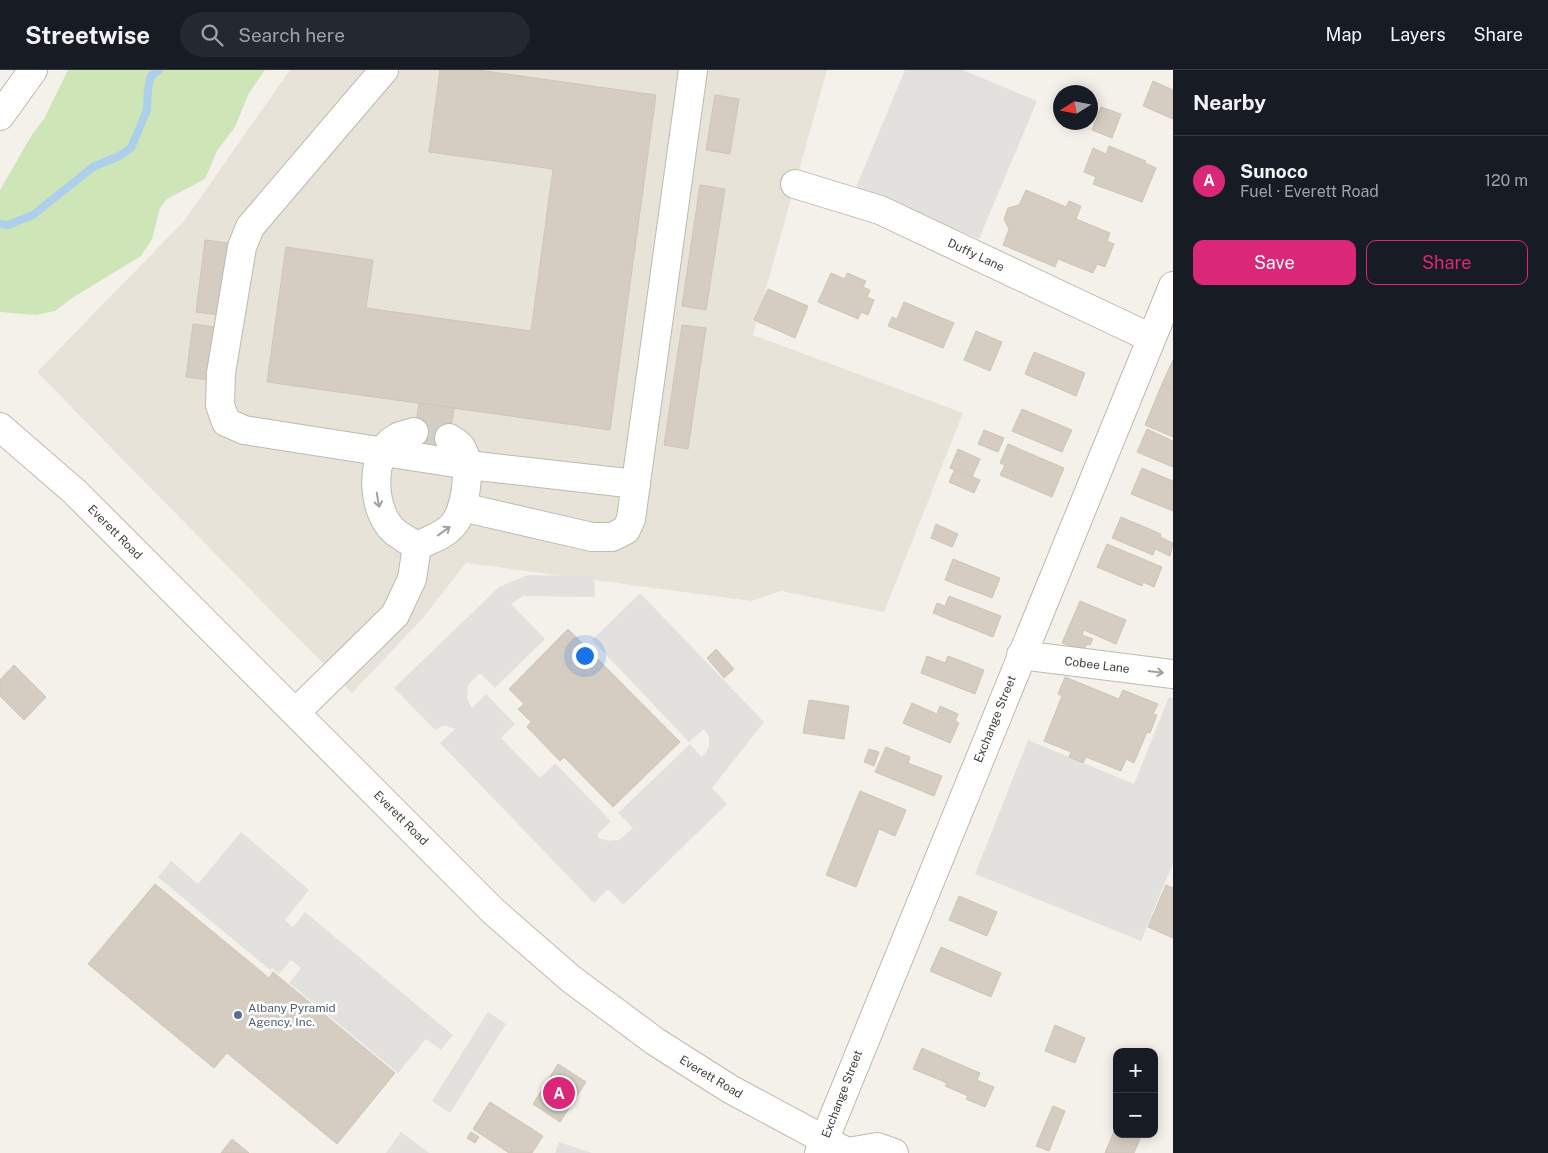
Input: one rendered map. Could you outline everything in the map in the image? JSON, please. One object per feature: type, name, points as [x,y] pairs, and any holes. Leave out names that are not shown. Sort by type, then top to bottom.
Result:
[{"type":"street","points":[[0,116],[32,70]]},
{"type":"street","points":[[384,70],[250,227],[242,247],[221,372],[220,406],[226,422],[244,430],[382,453],[636,484]]},
{"type":"street","points":[[462,507],[592,537],[612,537],[626,530],[631,519],[693,70]]},
{"type":"street","name":"Duffy Lane","points":[[795,184],[880,210],[1151,338]]},
{"type":"street","name":"Exchange Street","points":[[821,1146],[1173,286]]},
{"type":"street","name":"Everett Road","points":[[0,427],[75,492],[493,911],[571,980],[689,1064],[821,1146],[848,1152],[877,1147],[894,1153]]},
{"type":"street","points":[[414,432],[395,438],[382,453],[375,482],[380,509],[393,530],[417,546]]},
{"type":"street","points":[[417,546],[440,535],[454,524],[462,507],[468,465],[462,448],[450,438]]},
{"type":"street","points":[[296,712],[396,615],[412,579],[417,546]]},
{"type":"street","name":"Cobee Lane","points":[[1021,655],[1173,674]]},
{"type":"shaded area","points":[[290,70],[827,70],[753,335],[963,413],[884,612],[781,591],[751,601],[466,563],[422,619],[352,693],[37,372],[184,221]]},
{"type":"shaded area","points":[[905,70],[963,70],[1037,101],[979,239],[856,187]]},
{"type":"shaded area","points":[[528,575],[594,576],[595,597],[523,596],[511,604],[545,639],[495,688],[480,673],[468,685],[467,699],[472,708],[486,694],[515,724],[501,738],[540,778],[555,763],[611,821],[597,835],[599,838],[609,841],[619,840],[633,828],[618,813],[690,744],[702,757],[709,747],[709,737],[704,729],[689,742],[592,640],[640,593],[764,722],[712,788],[727,804],[623,905],[608,889],[594,903],[440,743],[455,729],[444,725],[435,730],[394,688],[499,587]]},
{"type":"shaded area","points":[[1169,697],[1173,699],[1173,863],[1141,941],[975,874],[1028,740],[1134,784]]},
{"type":"shaded area","points":[[241,832],[309,890],[285,920],[293,927],[305,912],[453,1035],[441,1050],[426,1039],[398,1073],[289,983],[301,968],[291,960],[279,974],[272,968],[270,970],[158,877],[171,861],[198,884]]},
{"type":"shaded area","points":[[488,1012],[506,1024],[450,1113],[432,1101]]},
{"type":"shaded area","points":[[401,1132],[429,1153],[386,1153]]},
{"type":"shaded area","points":[[559,1142],[592,1153],[555,1153]]},
{"type":"green space","points":[[68,70],[265,70],[249,93],[235,127],[217,151],[205,179],[167,199],[160,208],[152,239],[141,256],[72,298],[55,311],[36,315],[0,312],[0,190],[33,133],[44,119]]},
{"type":"building","points":[[440,70],[478,70],[656,95],[610,430],[267,382],[286,247],[373,260],[366,308],[531,331],[553,169],[429,152]]},
{"type":"building","points":[[1153,81],[1173,90],[1173,119],[1143,106]]},
{"type":"building","points":[[715,95],[739,99],[730,154],[706,150]]},
{"type":"building","points":[[1101,107],[1121,114],[1112,138],[1092,130],[1098,130],[1098,115]]},
{"type":"building","points":[[1109,146],[1146,161],[1145,163],[1156,168],[1142,202],[1093,184],[1096,177],[1084,172],[1093,148],[1106,154]]},
{"type":"building","points":[[700,185],[725,189],[706,310],[682,306]]},
{"type":"building","points":[[1026,190],[1066,207],[1069,201],[1081,206],[1076,219],[1110,233],[1107,241],[1114,244],[1105,267],[1097,264],[1093,273],[1058,259],[1055,267],[1003,245],[1009,229],[1004,219],[1008,208],[1019,205]]},
{"type":"building","points":[[205,240],[229,243],[219,315],[196,312]]},
{"type":"building","points":[[831,273],[845,279],[847,273],[866,281],[863,287],[870,290],[867,297],[874,300],[868,315],[861,312],[858,319],[818,302]]},
{"type":"building","points":[[768,289],[808,306],[795,338],[754,320]]},
{"type":"building","points":[[904,302],[954,323],[943,348],[888,326],[892,317],[897,319]]},
{"type":"building","points":[[193,324],[215,327],[208,380],[186,377]]},
{"type":"building","points":[[682,325],[706,328],[688,449],[664,445]]},
{"type":"building","points":[[976,331],[1002,342],[990,371],[964,360]]},
{"type":"building","points":[[1034,352],[1085,373],[1076,396],[1025,374]]},
{"type":"building","points":[[1173,360],[1173,389],[1162,384]]},
{"type":"building","points":[[1162,384],[1173,389],[1173,437],[1145,425]]},
{"type":"building","points":[[419,403],[454,408],[448,446],[413,441]]},
{"type":"building","points":[[1022,409],[1072,430],[1062,452],[1012,431]]},
{"type":"building","points":[[1147,429],[1173,441],[1173,467],[1137,452]]},
{"type":"building","points":[[984,430],[1004,438],[998,452],[978,444]]},
{"type":"building","points":[[1008,444],[1064,468],[1052,497],[1000,475],[1005,465],[1000,463]]},
{"type":"building","points":[[958,449],[980,459],[972,477],[950,468]]},
{"type":"building","points":[[1142,468],[1173,481],[1173,511],[1131,494]]},
{"type":"building","points":[[955,469],[980,480],[974,493],[949,482]]},
{"type":"building","points":[[1121,517],[1161,534],[1160,537],[1173,543],[1170,556],[1155,549],[1153,555],[1112,538]]},
{"type":"building","points":[[936,524],[958,534],[952,547],[931,538]]},
{"type":"building","points":[[1107,544],[1162,567],[1154,587],[1143,582],[1142,586],[1097,567]]},
{"type":"building","points":[[953,559],[1000,578],[992,598],[945,580]]},
{"type":"building","points":[[949,596],[1001,616],[993,637],[933,613],[937,603],[945,606]]},
{"type":"building","points":[[1080,601],[1126,620],[1116,644],[1084,630],[1082,635],[1093,639],[1084,650],[1062,643]]},
{"type":"building","points":[[568,629],[680,742],[613,807],[564,757],[560,761],[527,727],[531,722],[518,709],[524,704],[509,689]]},
{"type":"building","points":[[716,649],[734,669],[724,678],[707,658]]},
{"type":"building","points":[[927,656],[945,663],[948,656],[984,670],[975,694],[921,673]]},
{"type":"building","points":[[14,665],[46,697],[24,720],[0,696],[0,680]]},
{"type":"building","points":[[1065,677],[1119,699],[1123,690],[1158,704],[1153,714],[1157,715],[1150,733],[1147,732],[1134,763],[1126,759],[1121,771],[1086,757],[1083,763],[1069,757],[1071,752],[1044,741],[1062,696],[1058,694]]},
{"type":"building","points":[[809,700],[849,706],[844,739],[803,733]]},
{"type":"building","points":[[912,703],[937,714],[940,706],[958,714],[955,721],[959,723],[950,743],[903,723]]},
{"type":"building","points":[[886,747],[910,757],[908,763],[942,776],[934,796],[875,772]]},
{"type":"building","points":[[869,749],[879,752],[874,766],[864,762]]},
{"type":"building","points":[[860,791],[906,810],[895,836],[879,829],[856,887],[826,875]]},
{"type":"building","name":"Albany Pyramid Agency, Inc.","points":[[155,884],[269,978],[273,972],[395,1073],[337,1144],[227,1053],[214,1068],[88,964]]},
{"type":"building","points":[[1166,885],[1173,888],[1173,938],[1148,927]]},
{"type":"building","points":[[959,896],[997,912],[987,936],[949,920]]},
{"type":"building","points":[[941,947],[1001,973],[991,997],[930,971]]},
{"type":"building","points":[[1055,1025],[1085,1038],[1075,1063],[1045,1051]]},
{"type":"building","points":[[922,1048],[980,1073],[977,1080],[994,1087],[985,1107],[966,1099],[968,1096],[945,1086],[947,1083],[913,1069]]},
{"type":"building","points":[[558,1064],[586,1082],[560,1122],[533,1104]]},
{"type":"building","points":[[490,1102],[543,1136],[532,1153],[509,1153],[473,1129]]},
{"type":"building","points":[[1053,1106],[1065,1111],[1049,1151],[1036,1146]]},
{"type":"building","points":[[471,1132],[479,1137],[475,1143],[467,1138]]},
{"type":"building","points":[[1113,1134],[1113,1138],[1140,1138],[1134,1153],[1105,1153]]},
{"type":"building","points":[[232,1139],[249,1153],[221,1153]]},
{"type":"waterway","points":[[0,224],[8,225],[33,215],[93,167],[119,156],[131,148],[147,110],[151,76],[159,70]]},
{"type":"tunnel","points":[[414,432],[449,438]]},
{"type":"place","name":"Albany Pyramid Agency, Inc.","points":[[238,1015]]},
{"type":"place","name":"Sunoco","points":[[559,1093]]}]
